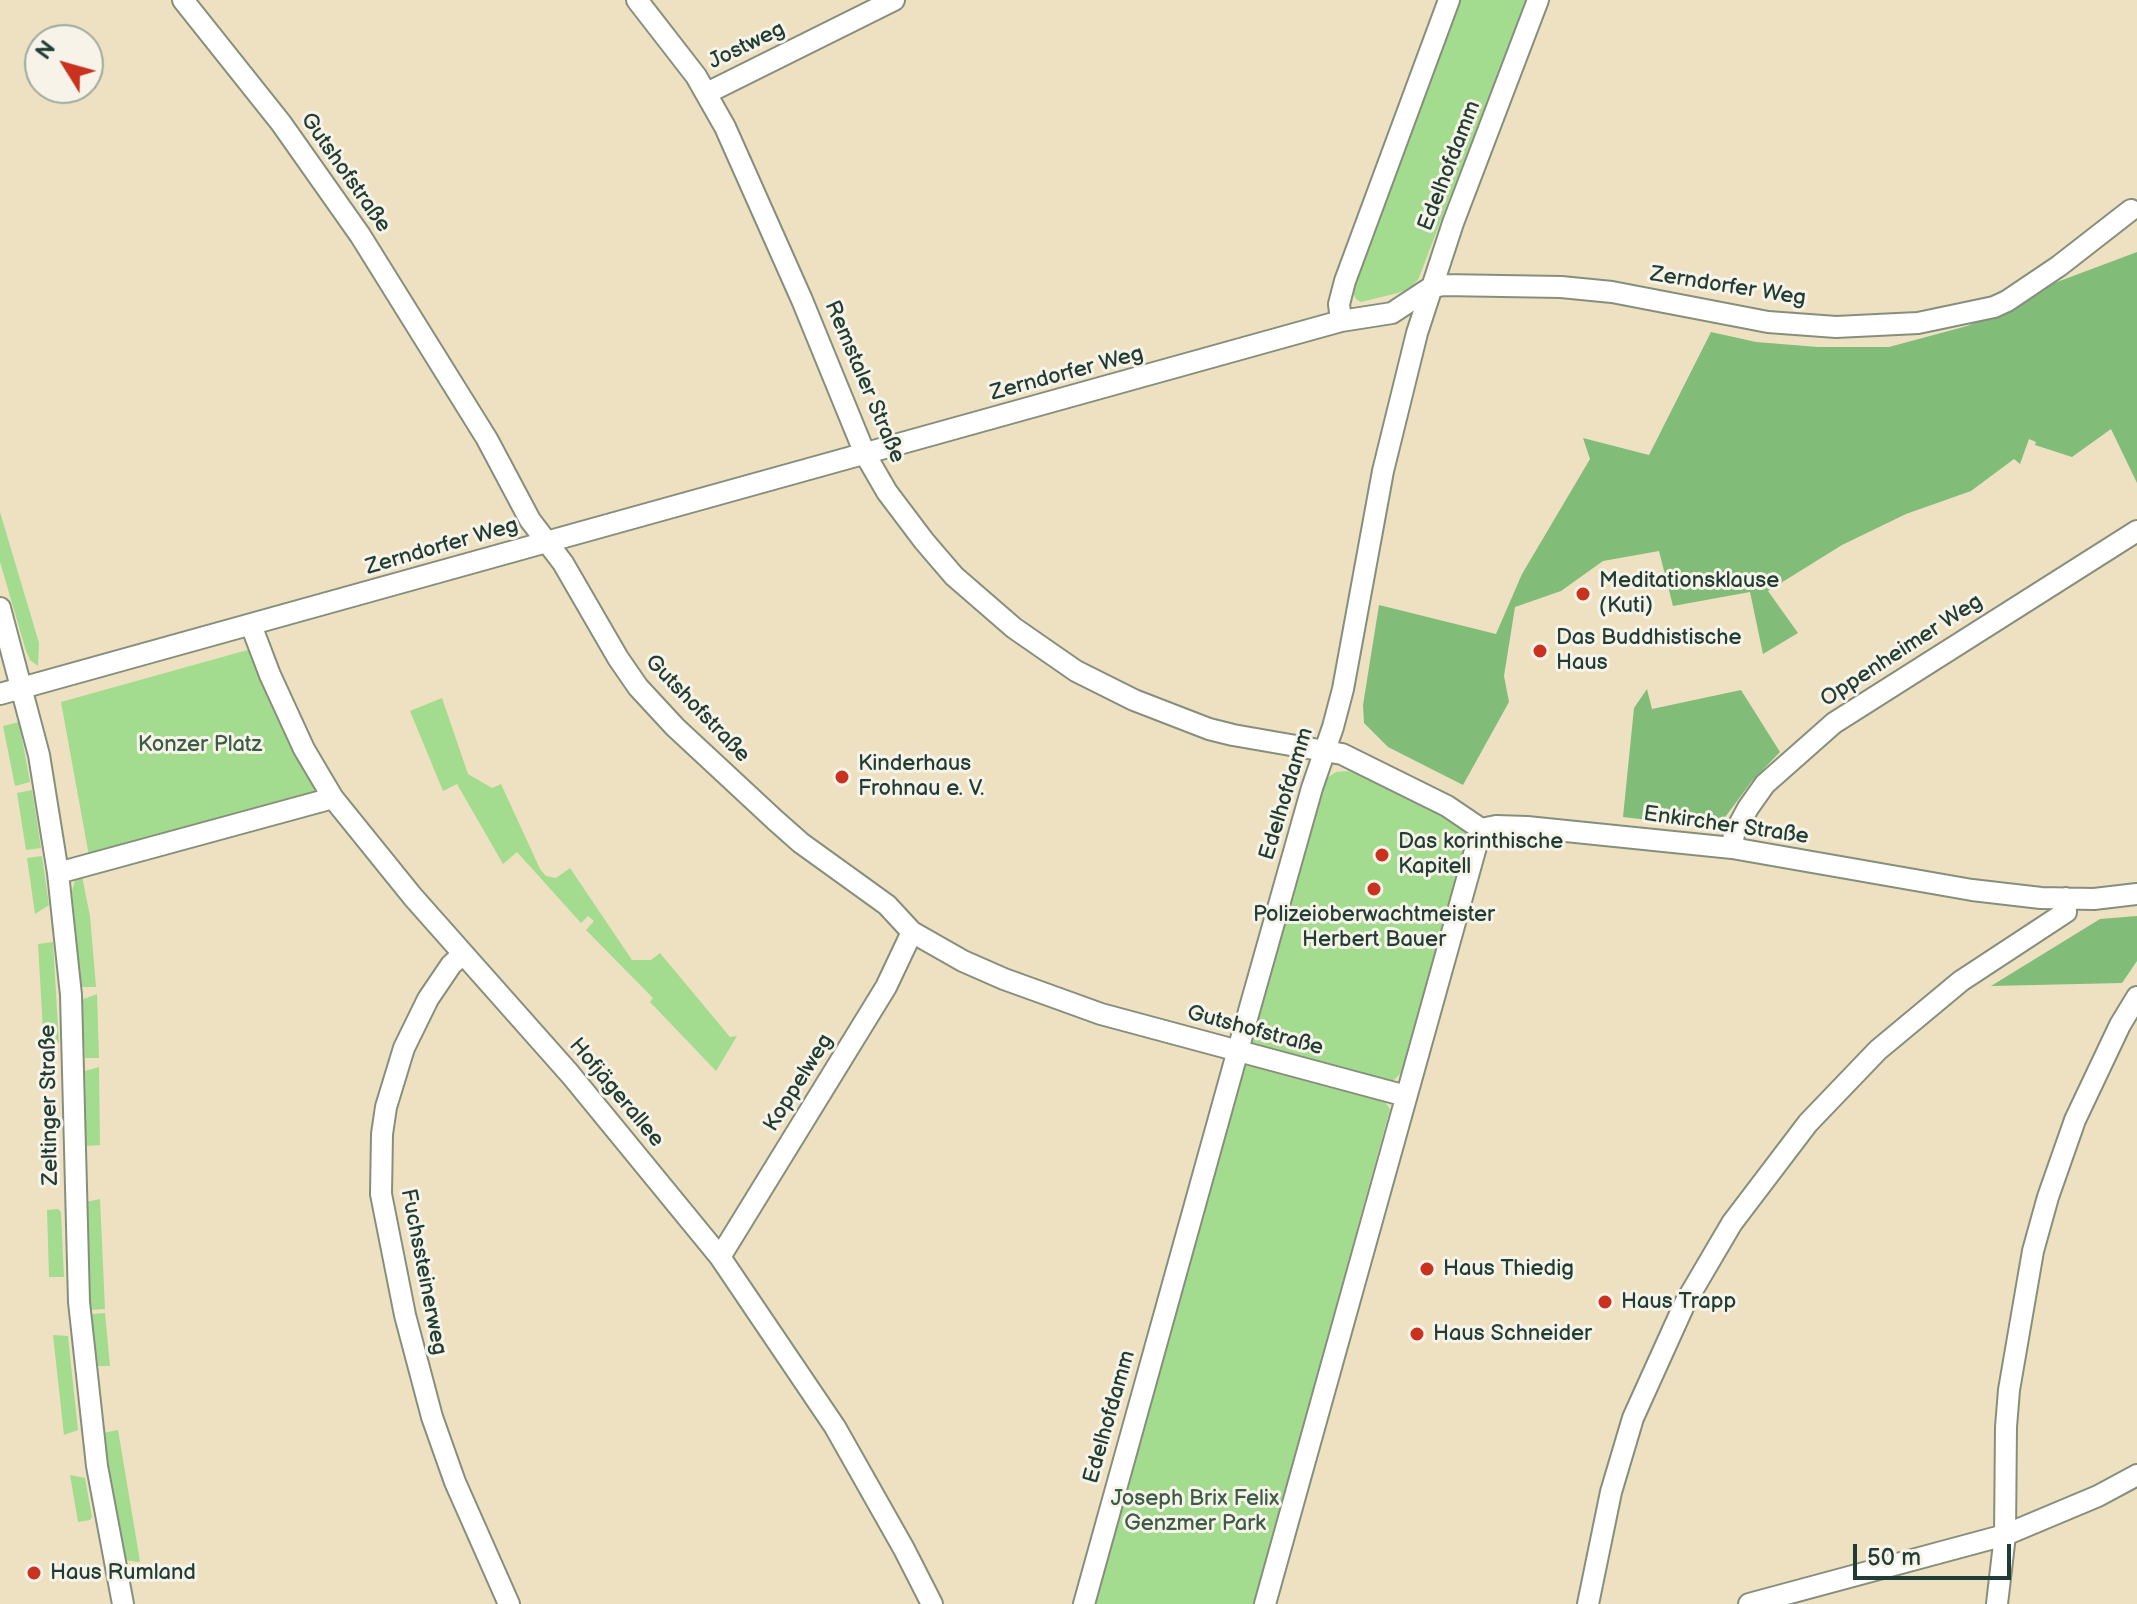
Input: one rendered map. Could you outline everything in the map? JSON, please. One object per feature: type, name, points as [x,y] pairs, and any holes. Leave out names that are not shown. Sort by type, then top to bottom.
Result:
[{"type":"street","name":"Gutshofstraße","points":[[183,0],[281,123],[360,235],[487,439],[530,520],[563,563],[618,658],[657,709],[775,820],[801,843],[887,905],[912,932],[963,961],[1052,998],[1123,1020],[1406,1096]]},
{"type":"street","name":"Remstaler Straße","points":[[637,0],[679,51],[707,93],[802,300],[865,454],[906,519],[954,576],[1014,628],[1076,671],[1134,700],[1209,729],[1326,751]]},
{"type":"street","name":"Jostweg","points":[[707,93],[894,0]]},
{"type":"street","points":[[1341,321],[1339,304],[1345,281],[1449,0]]},
{"type":"street","name":"Edelhofdamm","points":[[1084,1604],[1312,788],[1343,689],[1388,447],[1430,288],[1538,0]]},
{"type":"street","name":"Zerndorfer Weg","points":[[0,694],[1341,321],[1392,313],[1430,288],[1455,284],[1561,287],[1638,296],[1768,322],[1836,327],[1918,323],[1994,307],[2007,301],[2059,266],[2131,210]]},
{"type":"street","name":"Oppenheimer Weg","points":[[1732,848],[1734,834],[1765,784],[1834,723],[2137,531]]},
{"type":"street","name":"Zeltinger Straße","points":[[0,608],[39,755],[58,873],[71,995],[79,1302],[97,1466],[123,1604]]},
{"type":"street","name":"Hofjägerallee","points":[[251,625],[304,749],[333,798],[463,954],[570,1074],[720,1257],[835,1427],[932,1604]]},
{"type":"street","points":[[1265,1604],[1481,829],[1416,790],[1342,754],[1326,751]]},
{"type":"street","points":[[58,873],[333,798]]},
{"type":"street","name":"Enkircher Straße","points":[[1481,829],[1527,827],[1732,848],[1972,890],[2041,898],[2094,899],[2137,894]]},
{"type":"street","points":[[1588,1604],[1611,1492],[1633,1418],[1685,1303],[1732,1223],[1808,1123],[1878,1050],[1961,981],[2066,912],[2066,898]]},
{"type":"street","name":"Koppelweg","points":[[720,1257],[886,987],[912,932]]},
{"type":"street","name":"Fuchssteinerweg","points":[[463,954],[451,965],[428,999],[404,1048],[386,1107],[382,1134],[381,1194],[405,1315],[432,1417],[454,1480],[509,1604]]},
{"type":"street","points":[[1997,1604],[2005,1535],[2009,1390],[2033,1251],[2075,1120],[2120,1025],[2137,997]]},
{"type":"street","points":[[1749,1604],[2005,1535],[2098,1496],[2137,1475]]},
{"type":"green space","points":[[1456,0],[1526,0],[1418,280],[1398,293],[1361,302],[1351,288]]},
{"type":"green space","points":[[2137,252],[2137,483],[2111,429],[2072,457],[2035,445],[2036,442],[2029,439],[2020,464],[2014,459],[1971,491],[1906,514],[1842,545],[1768,591],[1798,633],[1763,654],[1750,592],[1673,606],[1659,551],[1603,561],[1561,591],[1515,607],[1504,676],[1509,702],[1463,785],[1388,747],[1364,723],[1363,705],[1379,605],[1496,634],[1522,574],[1590,459],[1583,438],[1649,455],[1711,332],[1756,342],[1818,347],[1889,347],[1967,326],[1996,314],[2025,294]]},
{"type":"green space","points":[[0,512],[39,643],[38,666],[30,660],[26,651],[0,562]]},
{"type":"green space","name":"Konzer Platz","points":[[251,649],[322,793],[89,856],[61,702]]},
{"type":"green space","points":[[1647,689],[1652,709],[1741,690],[1780,752],[1752,781],[1717,828],[1623,817],[1634,708]]},
{"type":"green space","points":[[442,698],[468,774],[492,788],[501,784],[546,876],[556,878],[570,868],[632,960],[651,960],[660,953],[730,1037],[737,1036],[716,1071],[650,1002],[653,998],[586,930],[594,921],[588,916],[581,923],[517,852],[503,864],[457,784],[443,791],[410,711]]},
{"type":"green space","points":[[19,722],[30,782],[15,786],[3,726]]},
{"type":"green space","points":[[1348,771],[1387,785],[1443,813],[1465,828],[1467,835],[1403,1071],[1387,1083],[1256,1047],[1250,1041],[1321,782],[1336,772]]},
{"type":"green space","points":[[32,790],[41,848],[26,850],[17,793]]},
{"type":"green space","points":[[42,856],[49,905],[35,914],[27,858]]},
{"type":"green space","points":[[82,876],[90,916],[96,987],[81,987],[72,891],[75,880]]},
{"type":"green space","points":[[2137,916],[2137,961],[2122,983],[1991,986],[2100,919]]},
{"type":"green space","points":[[53,942],[59,1043],[44,1047],[38,944]]},
{"type":"green space","points":[[97,994],[99,1058],[85,1058],[81,1000]]},
{"type":"green space","name":"Joseph Brix Felix Genzmer Park","points":[[1248,1062],[1383,1099],[1390,1109],[1254,1604],[1087,1604],[1243,1064]]},
{"type":"green space","points":[[99,1067],[100,1145],[86,1146],[85,1071]]},
{"type":"green space","points":[[100,1199],[105,1309],[90,1310],[86,1202]]},
{"type":"green space","points":[[58,1209],[61,1212],[64,1277],[49,1277],[47,1210]]},
{"type":"green space","points":[[105,1313],[110,1366],[95,1366],[91,1314]]},
{"type":"green space","points":[[53,1335],[68,1336],[78,1430],[64,1435]]},
{"type":"green space","points":[[118,1430],[138,1562],[125,1560],[103,1433]]},
{"type":"green space","points":[[70,1475],[85,1478],[90,1520],[78,1522]]},
{"type":"place","name":"Meditationsklause (Kuti)","points":[[1583,594]]},
{"type":"place","name":"Das Buddhistische Haus","points":[[1540,651]]},
{"type":"place","name":"Kinderhaus Frohnau e. V.","points":[[842,777]]},
{"type":"place","name":"Das korinthische Kapitell","points":[[1382,855]]},
{"type":"place","name":"Polizeioberwachtmeister Herbert Bauer","points":[[1374,889]]},
{"type":"place","name":"Haus Thiedig","points":[[1427,1269]]},
{"type":"place","name":"Haus Trapp","points":[[1605,1302]]},
{"type":"place","name":"Haus Schneider","points":[[1417,1334]]},
{"type":"place","name":"Haus Rumland","points":[[34,1573]]}]
